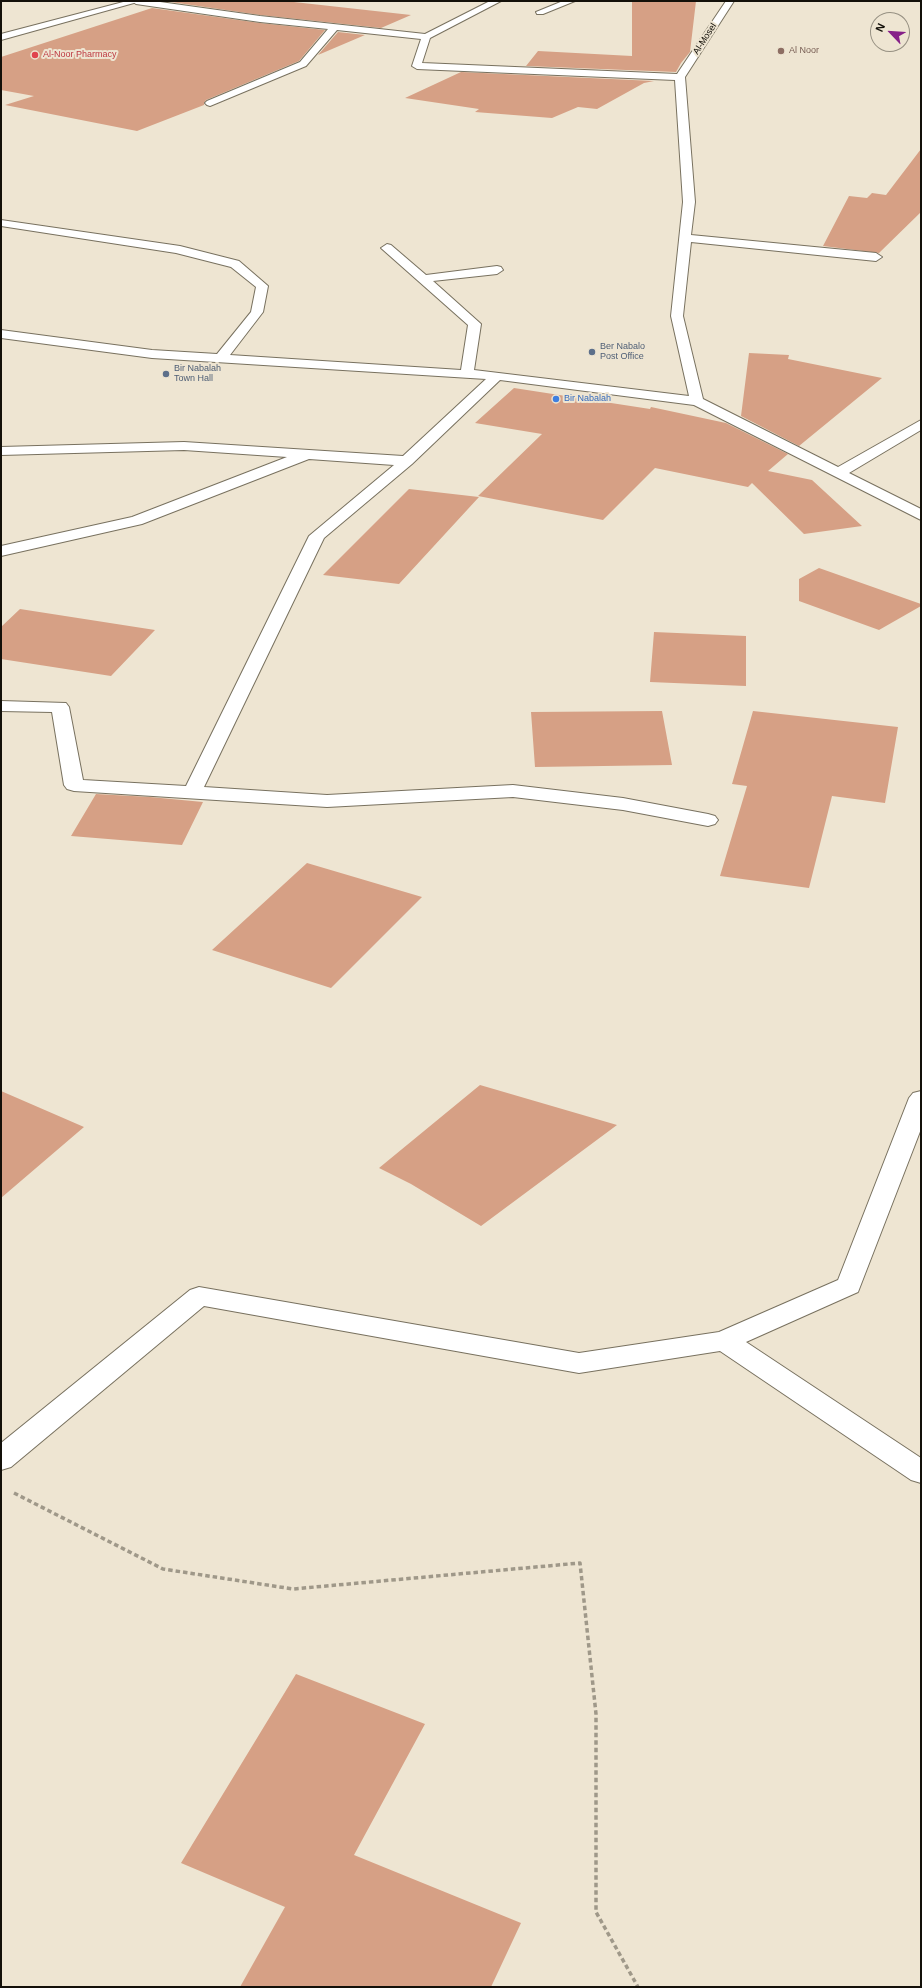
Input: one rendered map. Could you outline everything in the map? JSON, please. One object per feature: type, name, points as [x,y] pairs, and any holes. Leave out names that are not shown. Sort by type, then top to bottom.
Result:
[{"type":"street","points":[[1,36],[136,1],[260,19],[426,37],[497,1]]},
{"type":"street","points":[[540,12],[571,1]]},
{"type":"street","name":"Al-Mosel","points":[[680,77],[730,1]]},
{"type":"street","points":[[210,103],[303,64],[335,27]]},
{"type":"street","points":[[426,37],[417,66],[680,77],[689,202],[677,316],[697,401]]},
{"type":"street","points":[[1,223],[176,250],[235,264],[262,286],[257,312],[220,359]]},
{"type":"street","points":[[685,238],[876,257]]},
{"type":"street","points":[[387,248],[476,324],[467,374]]},
{"type":"street","points":[[423,279],[497,270]]},
{"type":"street","points":[[1,334],[152,354],[497,376],[697,401],[921,515]]},
{"type":"street","points":[[192,793],[317,536],[407,460],[497,376]]},
{"type":"street","points":[[838,473],[921,424]]},
{"type":"street","points":[[1,451],[184,446],[407,460]]},
{"type":"street","points":[[1,551],[137,521],[312,453]]},
{"type":"street","points":[[1,706],[60,706],[74,784],[327,801],[513,791],[623,804],[708,820]]},
{"type":"street","points":[[1,1459],[199,1296],[579,1363],[724,1341],[849,1286],[921,1098]]},
{"type":"street","points":[[724,1341],[921,1472]]},
{"type":"path","points":[[8,1490],[163,1569],[292,1589],[580,1563],[596,1714],[596,1912],[638,1987]]},
{"type":"building","points":[[285,1],[411,15],[381,28],[260,15],[171,2]]},
{"type":"building","points":[[632,1],[696,1],[690,52],[676,72],[526,66],[538,51],[632,56]]},
{"type":"building","points":[[152,8],[260,23],[325,30],[299,61],[206,100],[204,105],[137,131],[5,105],[34,96],[1,90],[1,57]]},
{"type":"building","points":[[338,32],[365,35],[318,55]]},
{"type":"building","points":[[461,72],[654,81],[644,83],[597,109],[578,107],[552,118],[475,112],[479,109],[405,98]]},
{"type":"building","points":[[921,149],[921,212],[879,253],[823,246],[849,196],[867,198],[872,193],[886,195]]},
{"type":"building","points":[[749,353],[789,355],[788,359],[882,378],[799,446],[741,416]]},
{"type":"building","points":[[514,388],[650,409],[651,407],[726,423],[788,454],[768,471],[812,480],[862,526],[804,534],[752,483],[748,487],[655,468],[603,520],[478,496],[542,434],[475,423]]},
{"type":"building","points":[[409,489],[479,497],[399,584],[323,575]]},
{"type":"building","points":[[819,568],[921,604],[921,606],[879,630],[799,601],[799,579]]},
{"type":"building","points":[[20,609],[155,630],[111,676],[1,659],[1,627]]},
{"type":"building","points":[[654,632],[746,636],[746,686],[650,682]]},
{"type":"building","points":[[662,711],[672,765],[535,767],[531,712]]},
{"type":"building","points":[[753,711],[898,727],[885,803],[832,796],[809,888],[720,876],[747,786],[732,784]]},
{"type":"building","points":[[96,794],[203,802],[182,845],[71,836]]},
{"type":"building","points":[[307,863],[422,897],[331,988],[212,950]]},
{"type":"building","points":[[480,1085],[617,1125],[481,1226],[411,1184],[379,1168]]},
{"type":"building","points":[[1,1091],[84,1127],[1,1198]]},
{"type":"building","points":[[296,1674],[425,1724],[354,1855],[521,1923],[491,1987],[240,1987],[285,1907],[181,1863]]},
{"type":"place","name":"Al Noor","points":[[781,51]]},
{"type":"place","name":"Al-Noor Pharmacy","points":[[35,55]]},
{"type":"place","name":"Ber Nabalo Post Office","points":[[592,352]]},
{"type":"place","name":"Bir Nabalah Town Hall","points":[[166,374]]},
{"type":"place","name":"Bir Nabalah","points":[[556,399]]}]
